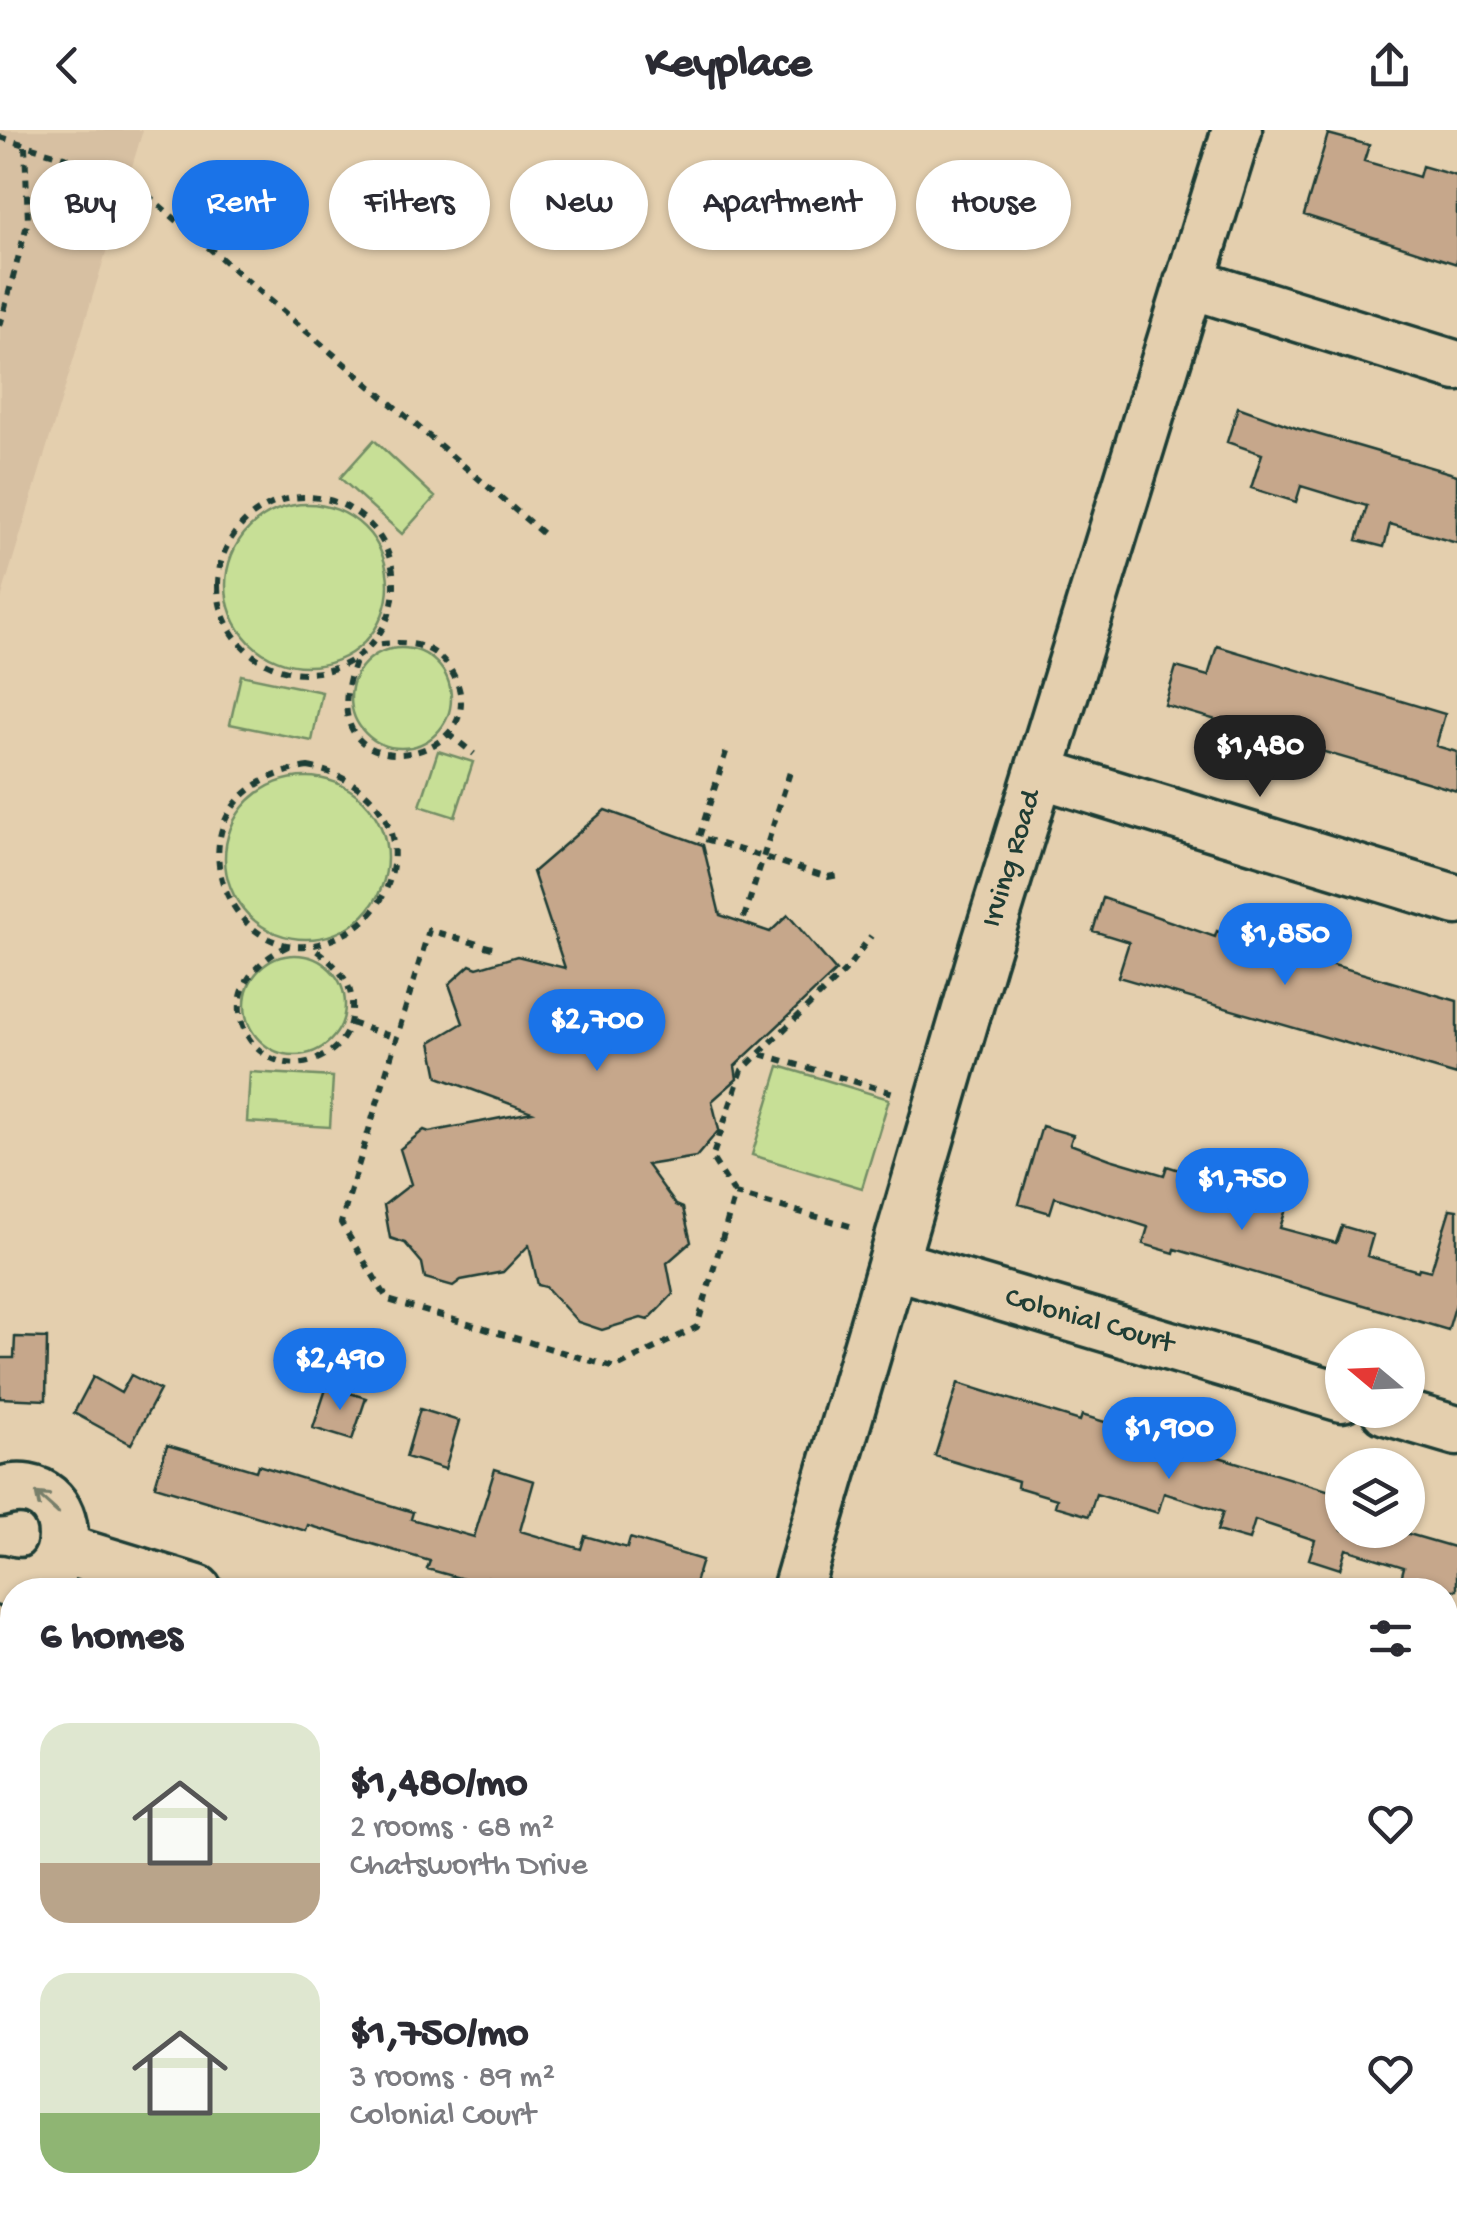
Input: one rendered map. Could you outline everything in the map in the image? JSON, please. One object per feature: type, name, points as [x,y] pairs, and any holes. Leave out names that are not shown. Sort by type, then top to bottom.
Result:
[{"type":"street","name":"Irving Road","points":[[800,1578],[1236,130]]},
{"type":"street","points":[[1189,283],[1457,366]]},
{"type":"street","points":[[1040,773],[1457,900]]},
{"type":"street","name":"Colonial Court","points":[[892,1264],[1325,1392]]},
{"type":"street","points":[[1425,1422],[1457,1431]]},
{"type":"street","points":[[0,1492],[30,1490],[47,1499],[59,1513],[65,1531],[63,1549],[54,1566],[41,1578]]},
{"type":"street","points":[[63,1549],[158,1578]]},
{"type":"path","points":[[0,138],[125,176],[548,538]]},
{"type":"path","points":[[0,326],[28,221],[25,145]]},
{"type":"path","points":[[296,496],[324,498],[350,508],[373,527],[388,554],[394,583],[389,613],[373,645],[355,662],[324,671],[293,672],[264,663],[240,644],[225,621],[218,594],[219,566],[229,540],[246,519],[270,504],[296,496]]},
{"type":"path","points":[[355,662],[344,697],[355,733],[368,746],[404,757],[423,753],[448,733],[458,710],[458,691],[442,658],[408,642],[373,645]]},
{"type":"path","points":[[448,733],[474,754]]},
{"type":"path","points":[[726,752],[699,837],[828,878],[843,874]]},
{"type":"path","points":[[308,767],[335,772],[359,786],[378,806],[390,831],[394,861],[386,890],[370,916],[346,934],[312,947],[288,946],[258,931],[236,911],[222,884],[217,854],[222,827],[245,792],[280,771],[308,767]]},
{"type":"path","points":[[744,918],[790,772]]},
{"type":"path","points":[[492,948],[429,930],[340,1223],[388,1300],[615,1368],[697,1327],[735,1194]]},
{"type":"path","points":[[856,1228],[735,1194],[712,1158],[742,1070],[845,971],[871,936]]},
{"type":"path","points":[[288,946],[256,965],[239,998],[246,1035],[258,1050],[294,1064],[313,1061],[330,1052],[351,1023],[353,1003],[349,985],[340,969],[312,947]]},
{"type":"path","points":[[351,1023],[396,1038]]},
{"type":"path","points":[[760,1053],[898,1094]]},
{"type":"shaded area","points":[[0,130],[143,130],[134,160],[30,160],[30,250],[107,250],[0,602]]},
{"type":"green space","points":[[374,440],[435,497],[402,534],[340,478]]},
{"type":"green space","points":[[307,504],[338,510],[364,528],[382,554],[388,585],[382,616],[364,642],[338,660],[307,666],[276,660],[250,642],[232,616],[226,585],[232,554],[250,528],[276,510]]},
{"type":"green space","points":[[401,648],[429,656],[443,670],[451,698],[443,726],[429,740],[401,748],[373,740],[359,726],[351,698],[359,670],[373,656]]},
{"type":"green space","points":[[241,675],[322,692],[312,741],[230,724]]},
{"type":"green space","points":[[438,751],[473,762],[455,817],[420,806]]},
{"type":"green space","points":[[306,777],[337,783],[363,801],[381,827],[387,858],[381,889],[363,915],[337,933],[306,939],[275,933],[249,915],[231,889],[225,858],[231,827],[249,801],[275,783]]},
{"type":"green space","points":[[295,955],[323,963],[337,977],[345,1005],[337,1033],[323,1047],[295,1055],[267,1047],[253,1033],[245,1005],[253,977],[267,963]]},
{"type":"green space","points":[[779,1066],[889,1099],[862,1188],[752,1155]]},
{"type":"green space","points":[[250,1072],[333,1077],[330,1127],[247,1122]]},
{"type":"building","points":[[1328,134],[1369,145],[1364,161],[1419,177],[1422,166],[1457,176],[1457,264],[1304,215]]},
{"type":"building","points":[[1238,407],[1457,475],[1457,543],[1390,524],[1384,547],[1357,540],[1367,506],[1301,486],[1296,502],[1251,488],[1262,454],[1227,442]]},
{"type":"building","points":[[1217,646],[1445,714],[1436,746],[1457,752],[1457,791],[1165,705],[1176,667],[1208,676]]},
{"type":"building","points":[[605,810],[703,845],[720,915],[770,932],[788,915],[836,971],[735,1066],[737,1079],[712,1101],[719,1130],[696,1157],[647,1165],[676,1205],[683,1208],[691,1242],[667,1263],[673,1294],[648,1320],[641,1318],[602,1330],[578,1322],[546,1287],[538,1285],[529,1245],[503,1272],[461,1280],[453,1286],[425,1278],[422,1263],[405,1243],[390,1238],[384,1205],[411,1184],[400,1149],[424,1130],[532,1112],[438,1077],[431,1042],[463,1023],[449,984],[470,965],[477,968],[517,956],[565,968],[533,872]]},
{"type":"building","points":[[1103,898],[1215,937],[1217,931],[1457,1001],[1457,1075],[1118,977],[1129,942],[1093,931]]},
{"type":"building","points":[[1042,1126],[1073,1135],[1070,1144],[1110,1159],[1164,1175],[1167,1166],[1198,1176],[1190,1199],[1249,1217],[1254,1200],[1286,1209],[1280,1228],[1336,1243],[1342,1226],[1373,1235],[1367,1256],[1418,1271],[1431,1271],[1450,1209],[1457,1210],[1457,1300],[1448,1330],[1175,1249],[1174,1253],[1143,1244],[1148,1227],[1055,1197],[1050,1213],[1019,1204]]},
{"type":"building","points":[[15,1337],[47,1338],[46,1400],[0,1398],[0,1358],[14,1358]]},
{"type":"building","points":[[131,1375],[160,1390],[131,1444],[74,1413],[93,1377],[121,1393]]},
{"type":"building","points":[[958,1383],[1080,1421],[1082,1415],[1325,1489],[1325,1548],[1425,1548],[1425,1539],[1457,1548],[1457,1578],[1401,1578],[1404,1567],[1346,1549],[1340,1569],[1309,1559],[1315,1540],[1255,1520],[1249,1540],[1217,1531],[1223,1512],[1164,1493],[1158,1513],[1096,1494],[1089,1516],[1055,1506],[1057,1499],[1017,1487],[1018,1481],[935,1456]]},
{"type":"building","points":[[327,1386],[366,1398],[352,1440],[313,1428]]},
{"type":"building","points":[[420,1409],[459,1421],[445,1469],[406,1457]]},
{"type":"building","points":[[167,1445],[256,1471],[258,1465],[413,1512],[411,1519],[474,1537],[495,1469],[534,1481],[520,1531],[581,1549],[585,1536],[627,1548],[630,1538],[702,1560],[697,1578],[460,1578],[427,1569],[430,1561],[308,1525],[306,1531],[155,1486]]}]
